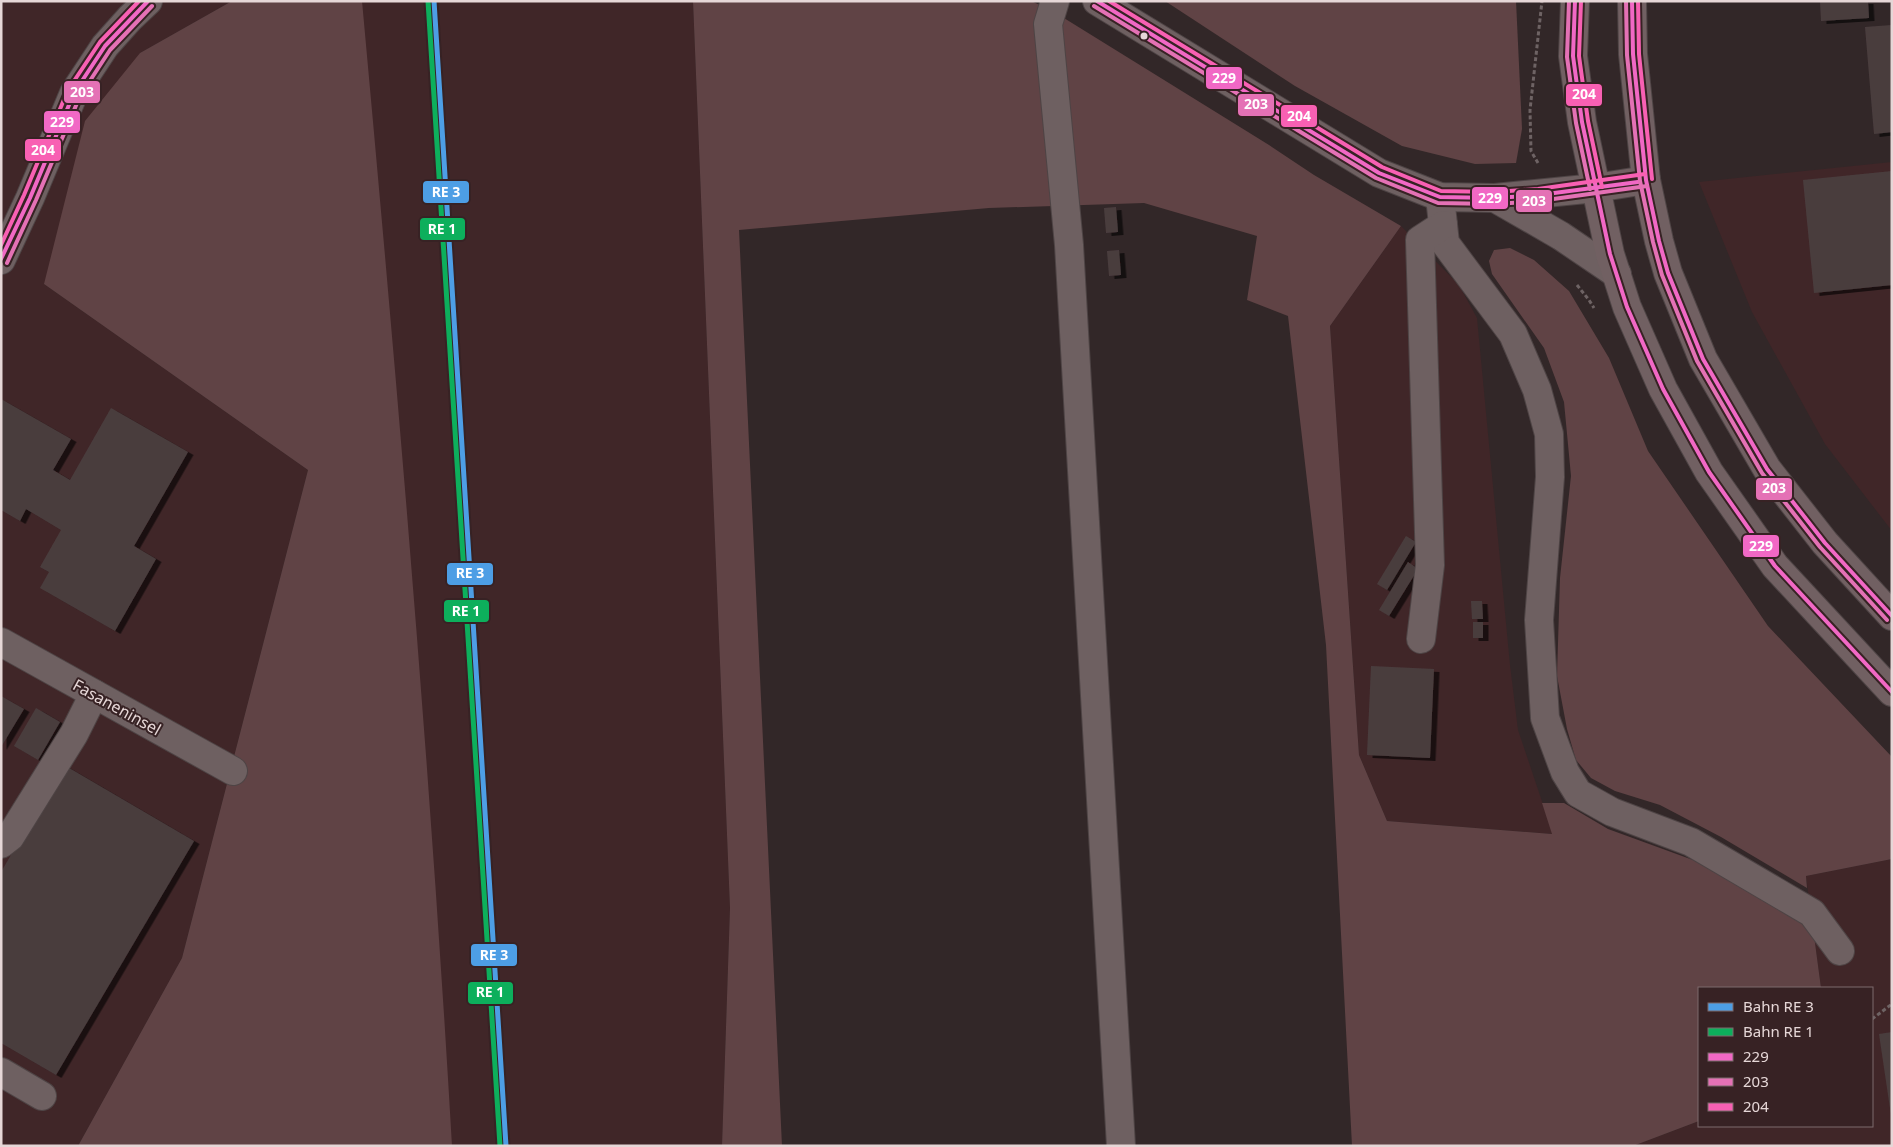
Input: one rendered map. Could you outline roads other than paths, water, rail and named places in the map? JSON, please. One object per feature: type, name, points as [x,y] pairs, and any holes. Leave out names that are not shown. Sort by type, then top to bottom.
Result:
[{"type":"main road","points":[[1575,1],[1574,56],[1582,122],[1610,254],[1627,307],[1663,389],[1709,472],[1775,566],[1892,692]]},
{"type":"main road","points":[[1632,1],[1633,54],[1646,180],[1668,273],[1703,359],[1767,469],[1825,543],[1892,616]]},
{"type":"main road","points":[[1596,188],[1646,180]]},
{"type":"street","points":[[1,260],[30,198],[74,93],[105,46],[148,1]]},
{"type":"street","points":[[1055,1],[1048,24],[1069,245],[1121,1146]]},
{"type":"street","points":[[1097,1],[1379,173],[1440,197],[1495,198],[1596,188]]},
{"type":"street","points":[[1440,197],[1445,243],[1513,334],[1537,390],[1549,434],[1550,477],[1539,620],[1545,718],[1564,772],[1578,794],[1612,812],[1691,842],[1812,913],[1840,951]]},
{"type":"street","points":[[1495,198],[1561,236],[1617,274]]},
{"type":"street","points":[[1421,639],[1430,565],[1420,240],[1443,225]]},
{"type":"street","name":"Fasaneninsel","points":[[1,642],[233,771]]},
{"type":"street","points":[[2,845],[10,837],[64,750],[94,694]]},
{"type":"street","points":[[1,1072],[42,1096]]}]
